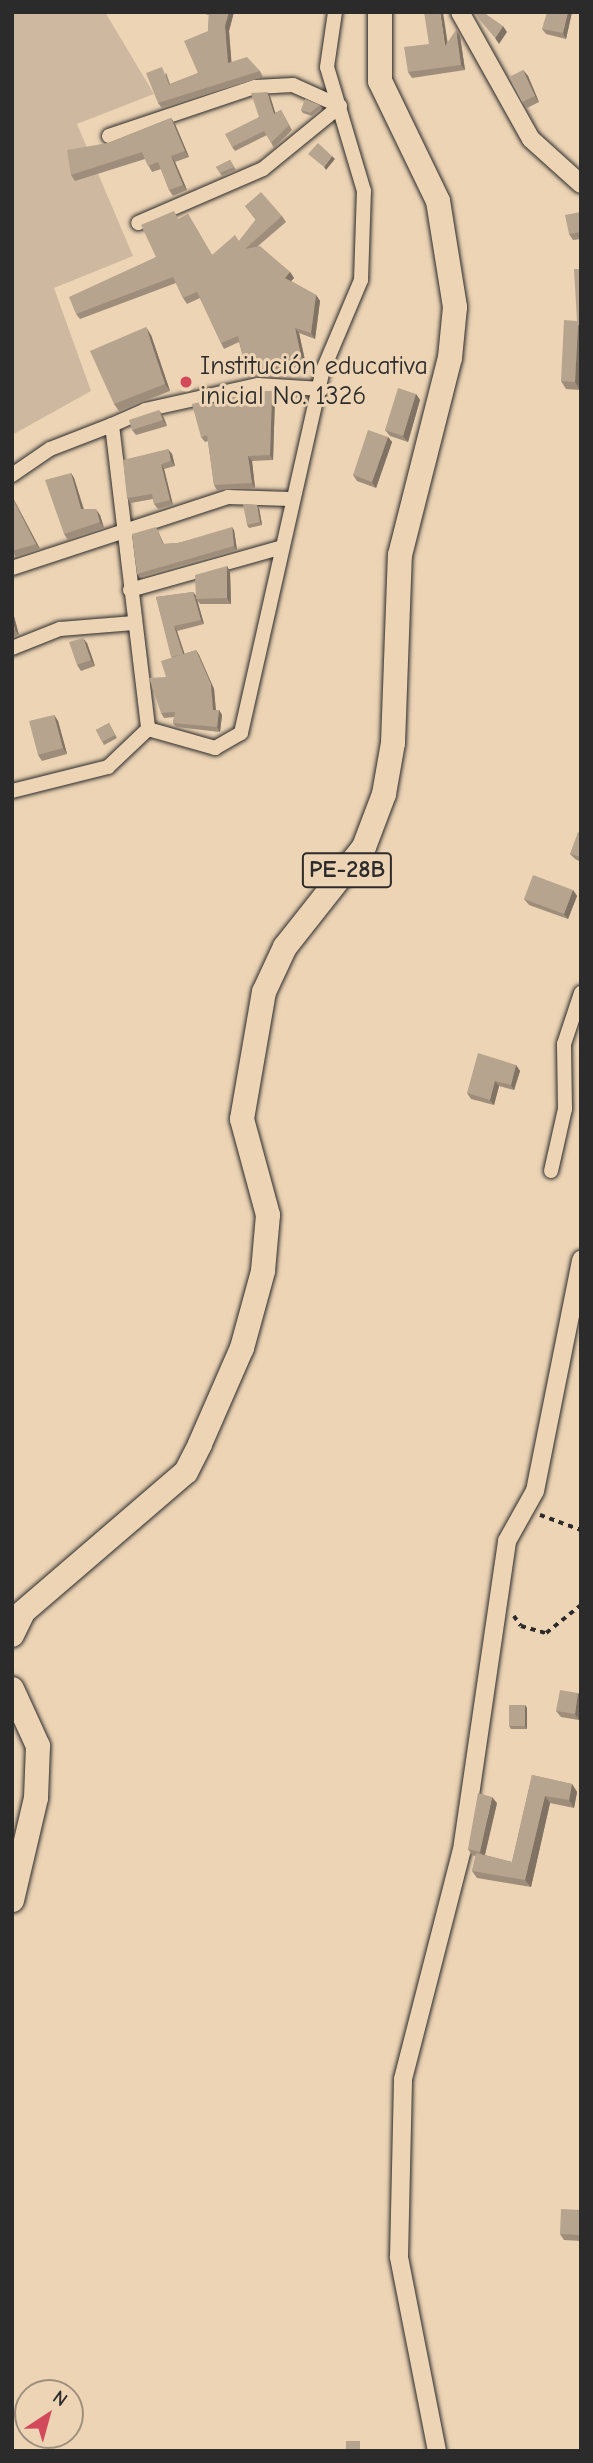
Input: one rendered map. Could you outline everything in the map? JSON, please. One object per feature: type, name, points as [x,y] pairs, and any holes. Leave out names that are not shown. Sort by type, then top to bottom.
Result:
[{"type":"highway","name":"PE-28B","points":[[12,1635],[23,1612],[186,1472],[200,1444],[242,1348],[263,1271],[268,1215],[242,1119],[264,992],[285,947],[364,847],[384,794],[393,743],[400,555],[450,358],[455,307],[438,201],[380,81],[380,12]]},
{"type":"highway","points":[[12,1689],[38,1746],[36,1798],[12,1900]]},
{"type":"street","points":[[148,729],[215,748],[241,733],[289,499],[322,389],[323,370],[360,281],[366,239],[364,191],[327,67],[335,12]]},
{"type":"street","points":[[460,12],[531,139],[581,184]]},
{"type":"street","points":[[109,136],[255,87],[293,85],[340,106]]},
{"type":"street","points":[[138,223],[263,169],[340,106]]},
{"type":"street","points":[[12,475],[50,449],[145,410],[258,385],[322,389]]},
{"type":"street","points":[[112,425],[148,729]]},
{"type":"street","points":[[12,568],[122,527],[228,497],[289,499]]},
{"type":"street","points":[[130,590],[279,548]]},
{"type":"street","points":[[12,648],[60,629],[134,623]]},
{"type":"street","points":[[12,792],[108,767],[148,729]]},
{"type":"street","points":[[551,1171],[565,1109],[564,1044],[581,993]]},
{"type":"street","points":[[437,2451],[399,2257],[403,2079],[463,1850],[496,1592],[507,1541],[536,1491],[581,1260]]},
{"type":"path","points":[[525,1510],[581,1530]]},
{"type":"path","points":[[496,1592],[521,1626],[546,1633],[581,1605]]},
{"type":"shaded area","points":[[12,12],[105,12],[154,94],[77,124],[133,256],[54,288],[91,391],[12,435]]},
{"type":"building","points":[[209,12],[229,12],[225,26],[228,63],[247,57],[260,71],[158,103],[146,73],[162,67],[169,85],[198,73],[184,41],[208,31]]},
{"type":"building","points":[[424,12],[440,12],[445,46],[456,30],[461,65],[408,72],[404,47],[429,44]]},
{"type":"building","points":[[473,12],[483,12],[503,26],[495,38]]},
{"type":"building","points":[[547,12],[568,12],[563,33],[542,29]]},
{"type":"building","points":[[523,70],[535,96],[522,102],[509,77]]},
{"type":"building","points":[[267,92],[274,114],[281,110],[289,125],[271,143],[264,131],[232,147],[225,134],[259,117],[251,93]]},
{"type":"building","points":[[305,99],[320,105],[310,113],[301,110]]},
{"type":"building","points":[[171,118],[185,151],[171,156],[183,185],[169,190],[158,162],[148,166],[142,152],[71,175],[67,150],[108,143]]},
{"type":"building","points":[[318,143],[332,156],[324,167],[308,154]]},
{"type":"building","points":[[230,160],[234,167],[220,173],[216,167]]},
{"type":"building","points":[[261,192],[282,216],[245,249],[260,246],[290,272],[285,278],[316,295],[311,333],[295,328],[302,360],[247,371],[238,336],[221,343],[197,292],[183,298],[173,277],[76,314],[69,297],[156,257],[141,225],[174,211],[179,220],[188,214],[212,255],[235,235],[239,241],[256,219],[245,206]]},
{"type":"building","points":[[581,212],[581,232],[569,234],[565,215]]},
{"type":"building","points":[[574,269],[581,269],[581,325],[578,325],[575,382],[561,381],[564,320],[577,321]]},
{"type":"building","points":[[146,327],[165,384],[114,404],[90,351]]},
{"type":"building","points":[[398,388],[416,394],[403,436],[385,430]]},
{"type":"building","points":[[250,391],[272,391],[270,455],[248,456],[252,483],[214,485],[207,435],[201,437],[192,404],[209,400],[210,405]]},
{"type":"building","points":[[159,410],[163,420],[132,430],[129,420]]},
{"type":"building","points":[[368,430],[388,437],[372,482],[353,475]]},
{"type":"building","points":[[168,449],[171,461],[161,464],[170,500],[154,504],[152,494],[127,498],[123,460]]},
{"type":"building","points":[[71,473],[81,509],[96,509],[100,522],[64,534],[45,480]]},
{"type":"building","points":[[12,498],[36,544],[12,551]]},
{"type":"building","points":[[243,504],[257,505],[260,522],[247,525]]},
{"type":"building","points":[[156,527],[163,544],[178,543],[232,527],[234,546],[137,574],[132,534]]},
{"type":"building","points":[[227,566],[227,598],[196,599],[195,575]]},
{"type":"building","points":[[193,592],[201,620],[174,626],[183,654],[171,657],[156,597]]},
{"type":"building","points":[[83,638],[91,660],[77,665],[69,642]]},
{"type":"building","points":[[196,650],[211,684],[213,710],[219,710],[217,727],[173,723],[175,712],[161,713],[149,678],[166,677],[161,661]]},
{"type":"building","points":[[54,715],[63,748],[38,755],[29,721]]},
{"type":"building","points":[[109,723],[115,735],[102,742],[96,730]]},
{"type":"building","points":[[578,832],[581,834],[581,857],[570,854]]},
{"type":"building","points":[[533,875],[573,890],[564,914],[524,899]]},
{"type":"building","points":[[478,1053],[516,1065],[511,1085],[495,1081],[490,1100],[467,1093]]},
{"type":"building","points":[[560,1690],[578,1693],[575,1714],[556,1711]]},
{"type":"building","points":[[509,1705],[525,1705],[525,1726],[509,1726]]},
{"type":"building","points":[[532,1775],[572,1784],[569,1800],[545,1796],[525,1880],[472,1871],[476,1853],[512,1862]]},
{"type":"building","points":[[478,1793],[492,1797],[480,1852],[468,1849]]},
{"type":"building","points":[[561,2209],[581,2210],[580,2235],[560,2234]]},
{"type":"building","points":[[346,2441],[360,2441],[360,2451],[346,2451]]},
{"type":"place","name":"Institución educativa inicial No. 1326","points":[[186,382]]}]
